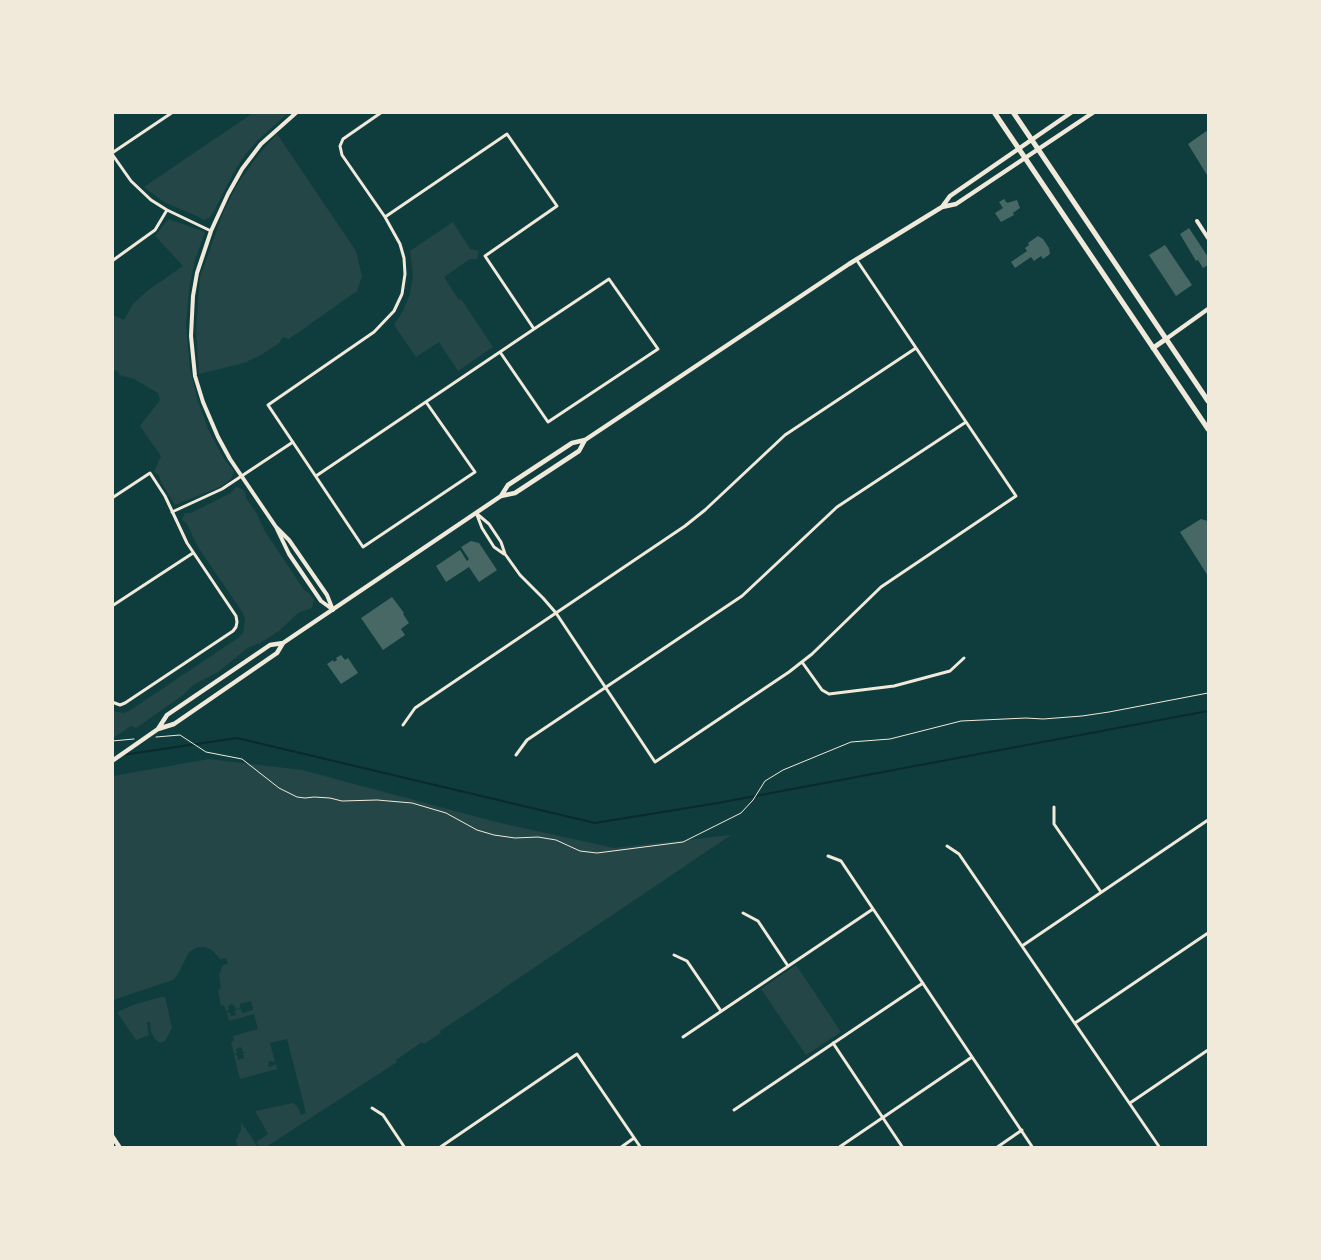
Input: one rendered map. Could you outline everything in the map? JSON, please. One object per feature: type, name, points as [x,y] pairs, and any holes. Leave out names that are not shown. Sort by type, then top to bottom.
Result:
[{"type":"main road","points":[[994,112],[1208,429]]},
{"type":"main road","points":[[1014,112],[1208,401]]},
{"type":"main road","points":[[942,207],[950,196],[1072,112]]},
{"type":"main road","points":[[501,496],[508,485],[572,442],[585,440],[856,259],[942,207],[956,204],[1094,112]]},
{"type":"main road","points":[[1153,348],[1166,339]]},
{"type":"main road","points":[[158,729],[167,715],[270,645],[283,643],[501,496],[520,490],[579,451],[585,440]]},
{"type":"main road","points":[[112,760],[158,729],[174,724],[277,653],[283,643]]},
{"type":"main road","points":[[112,1136],[120,1148]]},
{"type":"street","points":[[173,112],[112,154],[137,188],[151,200],[167,210],[211,231]]},
{"type":"street","points":[[297,112],[272,133],[250,157],[234,182],[211,231],[198,272],[193,296],[191,336],[195,376],[210,422],[227,453],[276,527],[289,554],[321,601],[333,610]]},
{"type":"street","points":[[382,112],[343,139],[340,146],[342,154],[397,238],[404,258],[405,274],[402,294],[394,311],[374,332],[268,405],[363,547],[475,472],[426,402]]},
{"type":"street","points":[[385,217],[507,134],[557,206],[485,256],[534,329]]},
{"type":"street","points":[[112,261],[155,230],[167,210]]},
{"type":"street","points":[[1197,221],[1208,238]]},
{"type":"street","points":[[476,513],[489,524],[501,542],[505,554],[520,575],[556,614],[655,762],[802,662],[881,587],[1016,496],[856,259]]},
{"type":"street","points":[[316,476],[534,329],[609,279],[658,349],[548,422],[500,352]]},
{"type":"street","points":[[1166,339],[1208,309]]},
{"type":"street","points":[[404,725],[415,708],[686,526],[785,435],[916,348]]},
{"type":"street","points":[[516,755],[527,740],[742,596],[837,508],[966,422]]},
{"type":"street","points":[[172,512],[222,489],[293,442]]},
{"type":"street","points":[[112,498],[150,473],[165,496],[193,553],[236,616],[237,624],[234,630],[125,703],[117,705],[112,702]]},
{"type":"street","points":[[476,513],[482,528],[494,547],[505,554]]},
{"type":"street","points":[[276,527],[290,540],[302,557],[328,597],[333,610]]},
{"type":"street","points":[[112,606],[193,553]]},
{"type":"street","points":[[802,662],[822,690],[829,694],[894,686],[950,671],[964,658]]},
{"type":"street","points":[[1054,807],[1054,824],[1101,892]]},
{"type":"street","points":[[1022,946],[1208,820]]},
{"type":"street","points":[[947,846],[959,854],[1160,1148]]},
{"type":"street","points":[[828,856],[841,861],[1033,1148]]},
{"type":"street","points":[[683,1037],[873,909]]},
{"type":"street","points":[[743,913],[758,921],[788,966]]},
{"type":"street","points":[[1075,1023],[1208,933]]},
{"type":"street","points":[[674,955],[688,961],[721,1011]]},
{"type":"street","points":[[734,1110],[922,983]]},
{"type":"street","points":[[833,1043],[903,1148]]},
{"type":"street","points":[[1130,1103],[1208,1050]]},
{"type":"street","points":[[439,1148],[577,1054],[641,1148]]},
{"type":"street","points":[[838,1148],[972,1057]]},
{"type":"street","points":[[372,1108],[383,1115],[405,1148]]},
{"type":"street","points":[[996,1148],[1022,1130]]},
{"type":"street","points":[[620,1148],[634,1138]]},
{"type":"path","points":[[151,738],[180,736],[206,752],[242,758],[279,788],[296,797],[330,798],[342,801],[377,800],[412,803],[440,811],[476,830],[494,835],[515,838],[538,837],[556,840],[580,851],[597,854],[683,842],[741,813],[753,800],[765,781],[783,770],[851,742],[890,739],[961,721],[1082,716],[1208,693]]},
{"type":"path","points":[[112,741],[142,738]]},
{"type":"shaded area","points":[[253,113],[288,113],[258,140],[245,155],[209,218],[203,220],[164,202],[144,187]]},
{"type":"shaded area","points":[[277,134],[356,251],[362,276],[357,291],[289,339],[283,337],[279,343],[261,355],[244,363],[199,374],[196,330],[200,277],[223,213],[237,185],[259,154]]},
{"type":"shaded area","points":[[168,219],[205,232],[195,260],[189,289],[186,325],[190,370],[208,429],[224,459],[234,471],[231,479],[220,487],[175,505],[161,482],[159,475],[154,472],[161,456],[140,426],[160,400],[158,393],[134,379],[120,375],[117,371],[112,370],[113,315],[124,320],[133,304],[147,291],[183,266],[155,236]]},
{"type":"shaded area","points":[[453,222],[470,249],[479,251],[477,259],[470,259],[444,277],[493,347],[458,371],[439,342],[416,357],[394,325],[403,311],[410,294],[413,275],[410,251]]},
{"type":"shaded area","points":[[236,487],[245,492],[246,498],[257,514],[264,530],[304,590],[314,600],[312,608],[298,613],[279,631],[260,643],[249,647],[218,672],[193,685],[183,695],[136,728],[131,726],[113,738],[113,711],[123,713],[129,711],[243,633],[245,620],[243,613],[198,547],[187,524],[182,520],[185,513],[191,513],[231,493]]},
{"type":"shaded area","points":[[209,759],[302,770],[496,822],[614,848],[731,835],[440,1031],[441,1033],[424,1044],[422,1042],[396,1060],[397,1062],[266,1147],[260,1147],[256,1142],[268,1134],[255,1111],[293,1103],[298,1107],[301,1115],[306,1113],[287,1039],[270,1043],[275,1062],[269,1061],[268,1066],[276,1064],[277,1069],[240,1079],[234,1055],[237,1055],[238,1060],[244,1058],[243,1053],[248,1052],[243,1052],[241,1047],[236,1049],[237,1053],[234,1054],[231,1042],[234,1041],[233,1036],[258,1029],[254,1014],[229,1021],[227,1013],[229,1012],[231,1016],[236,1015],[235,1010],[241,1009],[242,1013],[253,1010],[251,1001],[240,1004],[240,1008],[235,1009],[234,1005],[230,1004],[228,1006],[229,1010],[226,1011],[224,1005],[221,1006],[218,990],[221,989],[219,975],[223,965],[228,964],[226,958],[220,959],[212,950],[198,947],[189,952],[173,980],[113,1000],[113,776]]},
{"type":"shaded area","points":[[796,965],[841,1032],[806,1055],[761,989]]},
{"type":"shaded area","points":[[165,997],[172,1028],[165,1041],[160,1043],[155,1039],[151,1032],[150,1022],[147,1022],[149,1035],[136,1040],[117,1012]]},
{"type":"shaded area","points":[[241,1122],[258,1147],[235,1147],[237,1146],[236,1141],[241,1130]]},
{"type":"building","points":[[1208,130],[1208,174],[1207,175],[1188,144]]},
{"type":"building","points":[[1004,199],[1007,203],[1017,200],[1020,208],[1013,213],[1014,215],[1001,222],[995,213],[1003,208],[999,202]]},
{"type":"building","points":[[1189,228],[1208,257],[1208,265],[1203,268],[1198,260],[1196,261],[1180,234]]},
{"type":"building","points":[[1038,236],[1043,239],[1049,248],[1050,254],[1043,259],[1041,256],[1034,261],[1031,257],[1015,268],[1011,262],[1027,251],[1025,248],[1029,245],[1028,243]]},
{"type":"building","points":[[1165,245],[1192,285],[1176,296],[1149,255]]},
{"type":"building","points":[[1201,519],[1208,521],[1208,576],[1180,532]]},
{"type":"building","points":[[471,541],[479,543],[497,570],[479,582],[469,567],[446,582],[436,566],[460,550],[467,561],[469,559],[461,547]]},
{"type":"building","points":[[392,597],[409,623],[401,629],[405,635],[383,650],[361,618]]},
{"type":"building","points":[[341,655],[345,660],[348,658],[358,673],[341,684],[327,664],[333,660],[334,662]]},
{"type":"waterway","points":[[122,755],[237,738],[595,823],[718,803],[1208,711]]}]
